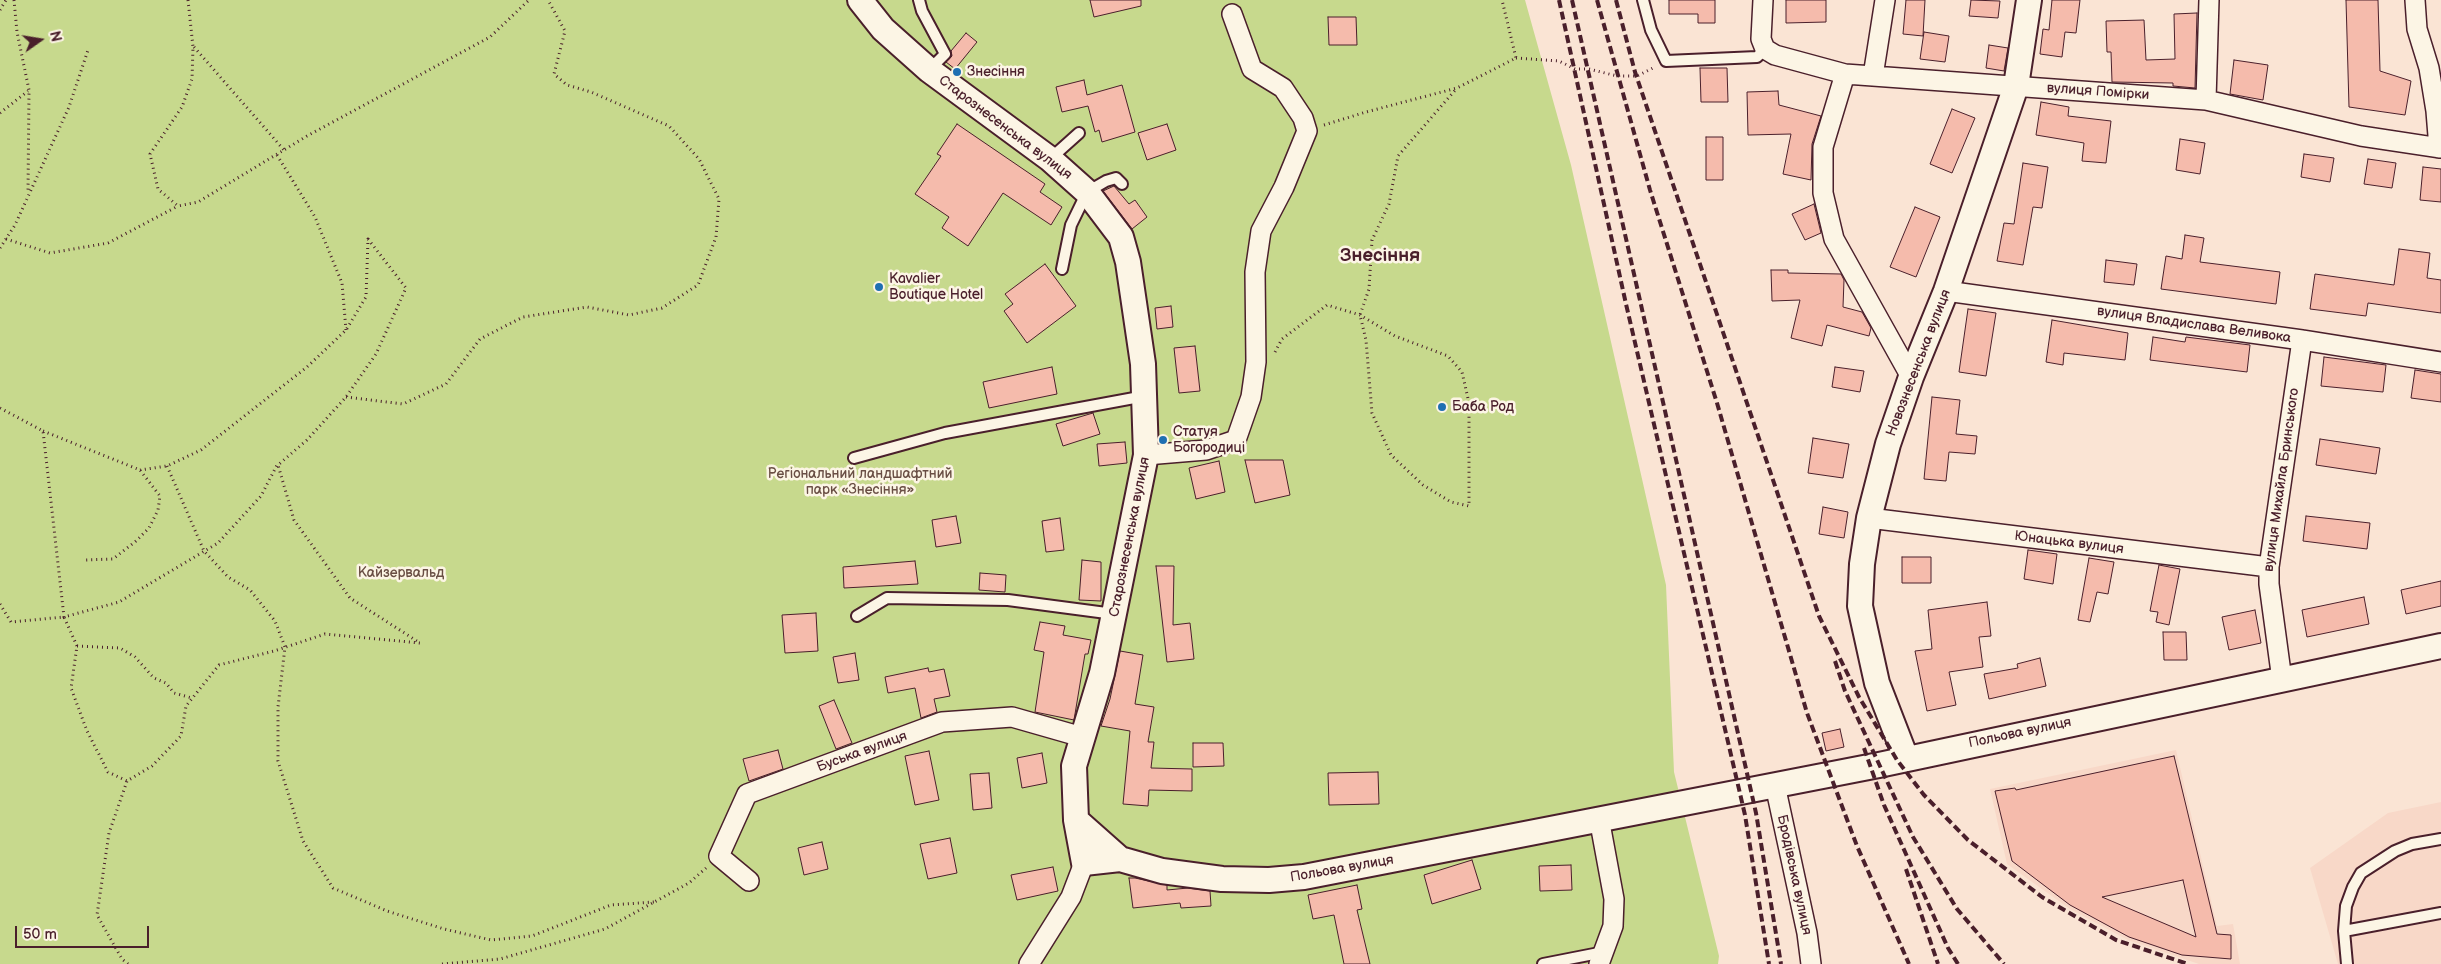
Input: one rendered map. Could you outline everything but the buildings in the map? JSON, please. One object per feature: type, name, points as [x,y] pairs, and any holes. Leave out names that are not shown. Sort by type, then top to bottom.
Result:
[{"type":"street","name":"Старознесенська вулиця","points":[[860,0],[883,29],[929,70],[1050,159],[1087,192],[1121,237],[1128,262],[1145,396],[1146,455],[1102,673],[1074,766],[1076,820],[1084,863]]},
{"type":"street","points":[[1763,0],[1763,44]]},
{"type":"street","points":[[1873,76],[1885,0]]},
{"type":"street","name":"Новознесенська вулиця","points":[[1906,758],[1877,683],[1860,606],[1862,564],[1869,518],[1888,444],[1911,376],[1946,291],[2016,86],[2029,0]]},
{"type":"street","points":[[2206,100],[2209,0]]},
{"type":"street","points":[[2415,0],[2417,29],[2429,68],[2440,148]]},
{"type":"street","points":[[1146,455],[1206,450],[1236,440],[1252,397],[1256,362],[1255,272],[1261,230],[1284,187],[1307,131],[1303,118],[1283,88],[1252,69],[1232,14]]},
{"type":"street","name":"вулиця Помірки","points":[[1763,44],[1775,55],[1845,74],[2206,100],[2362,136],[2440,148]]},
{"type":"street","points":[[1845,74],[1823,147],[1823,193],[1834,239],[1911,376]]},
{"type":"street","name":"вулиця Владислава Веливока","points":[[1946,291],[2302,340],[2441,362]]},
{"type":"street","name":"вулиця Михайла Бринського","points":[[2282,680],[2269,584],[2269,568],[2302,340]]},
{"type":"street","name":"Юнацька вулиця","points":[[1869,518],[2269,568]]},
{"type":"street","name":"Польова вулиця","points":[[1084,863],[1120,859],[1162,871],[1222,879],[1269,880],[1304,878],[1599,818],[1776,785],[2132,709],[2282,680],[2441,646]]},
{"type":"street","name":"Буська вулиця","points":[[719,856],[747,794],[942,722],[1012,717],[1082,738]]},
{"type":"street","name":"Бродівська вулиця","points":[[1776,785],[1811,964]]},
{"type":"street","points":[[1599,818],[1614,898],[1613,926],[1602,958]]},
{"type":"street","points":[[1076,820],[1120,859]]},
{"type":"street","points":[[719,856],[749,881]]},
{"type":"street","points":[[1029,964],[1071,897],[1084,863]]},
{"type":"lane","points":[[919,0],[922,11],[945,54],[929,70]]},
{"type":"lane","points":[[1643,0],[1651,30],[1666,62],[1758,57],[1763,44]]},
{"type":"lane","points":[[1050,159],[1080,133]]},
{"type":"lane","points":[[1062,269],[1071,225],[1087,192],[1106,181],[1116,178],[1122,184]]},
{"type":"lane","points":[[854,458],[945,433],[1145,396]]},
{"type":"lane","points":[[857,616],[887,598],[1008,600],[1115,614]]},
{"type":"lane","points":[[2347,964],[2344,931],[2346,906],[2361,873],[2395,851],[2412,844],[2441,839]]},
{"type":"lane","points":[[2344,931],[2441,913]]},
{"type":"lane","points":[[1543,964],[1602,958]]},
{"type":"path","points":[[0,10],[6,0]]},
{"type":"path","points":[[14,0],[17,32],[29,90],[28,197]]},
{"type":"path","points":[[178,206],[158,189],[150,154],[182,107],[192,79],[193,47],[188,0]]},
{"type":"path","points":[[6,239],[50,253],[108,243],[178,206],[198,202],[284,150],[426,70],[490,37],[530,0]]},
{"type":"path","points":[[346,397],[403,404],[446,384],[480,339],[523,317],[587,307],[629,315],[662,308],[698,285],[716,237],[719,199],[699,159],[669,126],[591,92],[567,86],[554,74],[565,31],[548,0]]},
{"type":"path","points":[[1502,0],[1516,58]]},
{"type":"path","points":[[193,47],[284,150]]},
{"type":"path","points":[[0,248],[15,225],[69,107],[88,50]]},
{"type":"path","points":[[1307,131],[1366,112],[1456,88],[1516,58],[1559,61],[1575,69],[1589,69],[1618,76],[1637,76],[1666,62]]},
{"type":"path","points":[[1273,356],[1282,339],[1326,305],[1360,315],[1395,336],[1448,356],[1462,372],[1469,403],[1469,506],[1451,502],[1423,485],[1391,455],[1372,413],[1366,340],[1360,315],[1369,289],[1372,240],[1389,204],[1398,156],[1456,88]]},
{"type":"path","points":[[0,113],[29,90]]},
{"type":"path","points":[[277,155],[315,217],[342,283],[346,330]]},
{"type":"path","points":[[0,408],[43,432],[140,470],[167,466],[201,450],[307,367],[346,330],[366,297],[368,239],[406,288],[376,354],[346,397],[307,440],[278,465],[261,496],[218,543],[119,602],[64,617],[11,622],[0,604]]},
{"type":"path","points":[[43,432],[64,617],[77,646],[71,688],[88,731],[108,772],[127,781]]},
{"type":"path","points":[[128,964],[122,959],[98,915],[109,833],[127,781],[152,766],[181,736],[186,706],[219,665],[325,634],[420,643],[350,598],[294,520],[278,465]]},
{"type":"path","points":[[167,466],[204,551],[228,577],[250,590],[275,622],[285,647],[278,707],[278,761],[303,841],[333,888],[387,911],[444,929],[491,940],[532,936],[610,905],[654,902]]},
{"type":"path","points":[[84,560],[113,559],[149,528],[158,510],[160,496],[140,470]]},
{"type":"path","points":[[77,646],[120,648],[140,661],[154,678],[166,683],[174,693],[192,698]]},
{"type":"path","points":[[442,964],[500,959],[605,929],[690,883],[719,856]]},
{"type":"shaded area","points":[[2176,750],[2217,926],[2233,924],[2240,964],[2199,964],[2128,940],[2070,909],[2007,864],[1990,789]]},
{"type":"shaded area","points":[[2441,802],[2441,964],[2338,964],[2310,868],[2388,813]]},
{"type":"green space","name":"Регіональний ландшафтний парк «Знесіння»","points":[[0,0],[1525,0],[1571,165],[1666,585],[1674,772],[1719,956],[1718,964],[0,964]]},
{"type":"railway","points":[[1559,0],[1626,304],[1745,815],[1769,964]]},
{"type":"railway","points":[[1572,0],[1756,813],[1781,964]]},
{"type":"railway","points":[[1597,0],[1650,190],[1717,403],[1807,713],[1857,846],[1909,964]]},
{"type":"railway","points":[[1616,0],[1635,72],[1819,616],[1859,697],[1897,760],[1924,795],[1968,840],[2042,897],[2116,940],[2188,964]]},
{"type":"railway","points":[[1835,661],[1845,691],[1913,837],[1957,909],[2004,964]]},
{"type":"railway","points":[[1864,748],[1884,805],[1948,948],[1958,964]]},
{"type":"railway","points":[[1906,869],[1938,964]]},
{"type":"place","name":"Знесіння","points":[[957,72]]},
{"type":"place","name":"Kavalier Boutique Hotel","points":[[879,287]]},
{"type":"place","name":"Баба Род","points":[[1442,407]]},
{"type":"place","name":"Статуя Богородиці","points":[[1163,440]]},
{"type":"district","name":"Знесіння","points":[[1380,256]]},
{"type":"park label","name":"Кайзервальд","points":[[401,573]]}]
